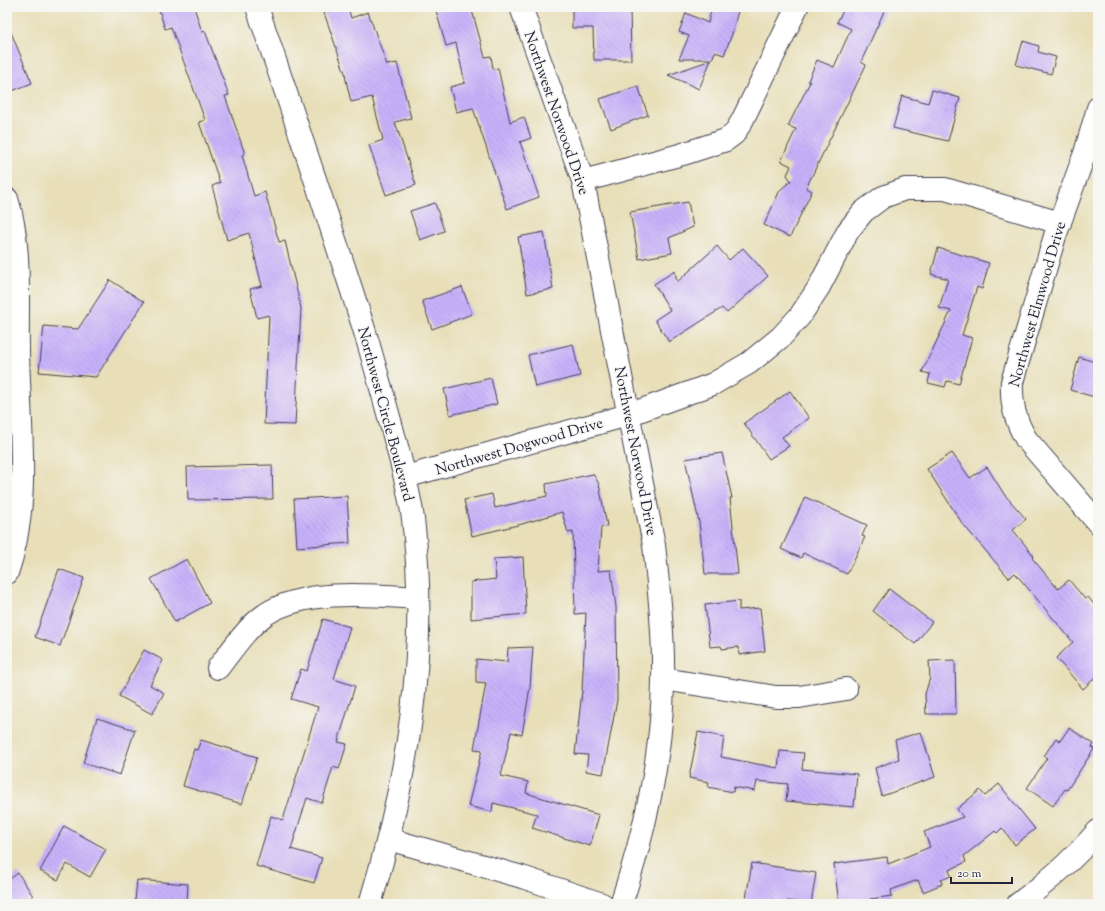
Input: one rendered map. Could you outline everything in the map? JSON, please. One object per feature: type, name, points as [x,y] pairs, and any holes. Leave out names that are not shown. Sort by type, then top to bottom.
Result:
[{"type":"street","name":"Northwest Circle Boulevard","points":[[257,7],[347,276],[374,363],[405,478],[413,519],[418,598],[417,666],[412,721],[401,787],[370,904]]},
{"type":"street","name":"Northwest Norwood Drive","points":[[521,7],[583,181],[654,545],[663,680],[655,769],[646,819],[621,904]]},
{"type":"street","points":[[583,181],[683,154],[726,140],[734,134],[742,121],[797,7]]},
{"type":"street","name":"Northwest Elmwood Drive","points":[[1098,108],[1085,153],[1060,223],[1012,382],[1011,397],[1018,426],[1026,439],[1098,523]]},
{"type":"street","name":"Northwest Dogwood Drive","points":[[405,478],[628,415],[713,384],[749,363],[781,337],[800,316],[819,287],[848,231],[863,212],[883,197],[905,189],[945,189],[1060,223]]},
{"type":"street","points":[[7,199],[11,232],[23,462],[22,505],[17,536],[7,572]]},
{"type":"street","points":[[218,668],[248,631],[265,614],[301,600],[320,596],[418,598]]},
{"type":"street","points":[[663,680],[776,697],[800,697],[846,689]]},
{"type":"street","points":[[1018,904],[1047,883],[1079,853],[1098,831]]},
{"type":"street","points":[[388,839],[522,878],[602,904]]},
{"type":"building","points":[[158,7],[194,7],[202,32],[205,31],[229,95],[225,96],[245,154],[242,155],[254,196],[265,192],[279,242],[285,241],[301,308],[295,425],[264,424],[269,315],[257,318],[250,289],[262,286],[249,233],[227,240],[212,186],[220,183],[199,122],[205,120],[171,27],[165,29]]},
{"type":"building","points":[[322,7],[348,7],[351,18],[368,12],[387,65],[397,63],[411,118],[395,122],[416,185],[386,195],[369,145],[383,140],[372,97],[351,102],[346,76]]},
{"type":"building","points":[[435,7],[471,7],[485,57],[491,56],[493,69],[498,68],[510,122],[524,117],[531,138],[520,142],[539,197],[507,209],[473,108],[456,112],[450,87],[465,83],[456,43],[446,46]]},
{"type":"building","points":[[572,7],[630,7],[631,60],[594,60],[593,28],[572,28]]},
{"type":"building","points":[[712,7],[739,7],[732,34],[724,55],[715,52],[712,59],[679,59],[689,36],[679,32],[686,13],[708,23]]},
{"type":"building","points":[[845,7],[886,7],[861,62],[866,65],[806,188],[812,191],[790,237],[764,225],[780,190],[791,181],[787,175],[791,166],[781,161],[796,129],[788,126],[810,82],[808,81],[817,60],[834,67],[851,29],[837,22]]},
{"type":"building","points":[[7,23],[32,83],[7,93]]},
{"type":"building","points":[[1023,41],[1039,46],[1038,52],[1056,57],[1051,74],[1016,65]]},
{"type":"building","points":[[711,60],[699,89],[668,75]]},
{"type":"building","points":[[638,86],[648,115],[611,129],[600,99]]},
{"type":"building","points":[[932,90],[960,98],[948,141],[893,128],[902,96],[928,103]]},
{"type":"building","points":[[688,202],[693,227],[669,238],[672,253],[639,259],[630,212]]},
{"type":"building","points":[[435,203],[444,231],[420,240],[410,211]]},
{"type":"building","points":[[544,232],[553,289],[527,294],[518,237]]},
{"type":"building","points":[[717,246],[729,260],[743,248],[768,276],[727,313],[722,308],[669,342],[655,320],[670,310],[654,284],[675,271],[677,282]]},
{"type":"building","points":[[938,248],[989,263],[982,289],[977,287],[962,335],[972,338],[959,384],[947,381],[945,387],[928,383],[930,374],[922,372],[951,311],[939,308],[948,279],[931,274]]},
{"type":"building","points":[[110,280],[144,302],[96,377],[39,372],[44,326],[78,329]]},
{"type":"building","points":[[462,287],[472,314],[432,329],[422,301]]},
{"type":"building","points":[[573,344],[580,376],[535,387],[528,355]]},
{"type":"building","points":[[1079,357],[1098,363],[1098,398],[1070,390]]},
{"type":"building","points":[[491,378],[497,404],[450,415],[444,389]]},
{"type":"building","points":[[790,391],[809,418],[782,437],[789,446],[769,459],[744,423]]},
{"type":"building","points":[[722,453],[732,498],[730,498],[738,574],[705,574],[699,522],[685,459]]},
{"type":"building","points":[[952,453],[970,478],[987,467],[1004,494],[1026,519],[1013,530],[1034,556],[1032,558],[1058,589],[1069,580],[1085,599],[1088,597],[1098,609],[1098,675],[1083,689],[1056,658],[1073,642],[1015,573],[1009,578],[962,523],[927,469]]},
{"type":"building","points":[[272,465],[273,499],[188,500],[187,467]]},
{"type":"building","points":[[593,474],[599,484],[607,526],[601,527],[598,571],[611,570],[616,607],[617,700],[603,774],[586,771],[588,755],[575,754],[582,691],[586,613],[575,614],[573,532],[568,533],[562,512],[522,524],[472,536],[464,500],[492,494],[495,508],[547,496],[546,484]]},
{"type":"building","points":[[347,496],[350,543],[297,547],[294,499]]},
{"type":"building","points":[[805,497],[867,525],[862,536],[865,537],[847,574],[803,553],[801,558],[781,549]]},
{"type":"building","points":[[523,557],[526,614],[471,619],[471,582],[496,579],[494,559]]},
{"type":"building","points":[[187,559],[210,603],[175,622],[151,579]]},
{"type":"building","points":[[59,569],[84,578],[60,646],[35,637]]},
{"type":"building","points":[[889,589],[932,622],[915,644],[873,611]]},
{"type":"building","points":[[739,601],[739,610],[760,608],[765,651],[739,655],[738,647],[722,649],[721,646],[710,647],[705,605]]},
{"type":"building","points":[[323,619],[350,627],[334,679],[355,686],[338,742],[347,744],[339,769],[333,767],[322,803],[307,798],[291,849],[322,858],[314,883],[256,866],[271,816],[283,820],[318,707],[291,699],[301,669],[307,671]]},
{"type":"building","points":[[533,647],[530,687],[522,735],[511,732],[501,776],[528,782],[526,793],[599,815],[590,846],[532,828],[537,814],[493,803],[492,812],[468,806],[482,750],[474,749],[486,683],[476,682],[476,659],[507,662],[508,648]]},
{"type":"building","points":[[144,650],[163,660],[150,685],[164,693],[152,714],[119,696]]},
{"type":"building","points":[[955,660],[956,714],[926,714],[925,694],[930,678],[929,661]]},
{"type":"building","points":[[97,718],[135,730],[120,775],[83,763]]},
{"type":"building","points":[[1069,728],[1094,744],[1092,747],[1094,749],[1067,790],[1065,789],[1053,806],[1027,788],[1047,758],[1044,756],[1056,738],[1060,741]]},
{"type":"building","points":[[698,732],[724,737],[721,757],[778,768],[780,751],[804,753],[802,769],[857,774],[854,807],[786,801],[788,784],[757,781],[755,791],[734,787],[733,792],[708,787],[709,782],[689,778]]},
{"type":"building","points":[[921,732],[935,777],[882,796],[875,768],[899,759],[895,740]]},
{"type":"building","points":[[201,740],[257,757],[242,804],[183,786],[194,749],[197,750]]},
{"type":"building","points":[[999,784],[1035,829],[1015,845],[1002,828],[997,833],[995,831],[964,856],[966,862],[949,870],[951,876],[941,880],[942,884],[923,892],[918,880],[891,890],[892,896],[870,899],[869,904],[839,904],[834,864],[887,857],[888,864],[930,847],[924,832],[963,817],[957,809],[980,790],[985,796]]},
{"type":"building","points":[[64,826],[106,849],[90,877],[67,864],[58,880],[40,871]]},
{"type":"building","points":[[752,863],[816,873],[811,904],[788,901],[787,904],[745,904]]},
{"type":"building","points":[[18,873],[33,896],[21,904],[7,904],[7,881]]},
{"type":"building","points":[[137,880],[188,884],[187,904],[156,904],[156,902],[135,901]]}]
